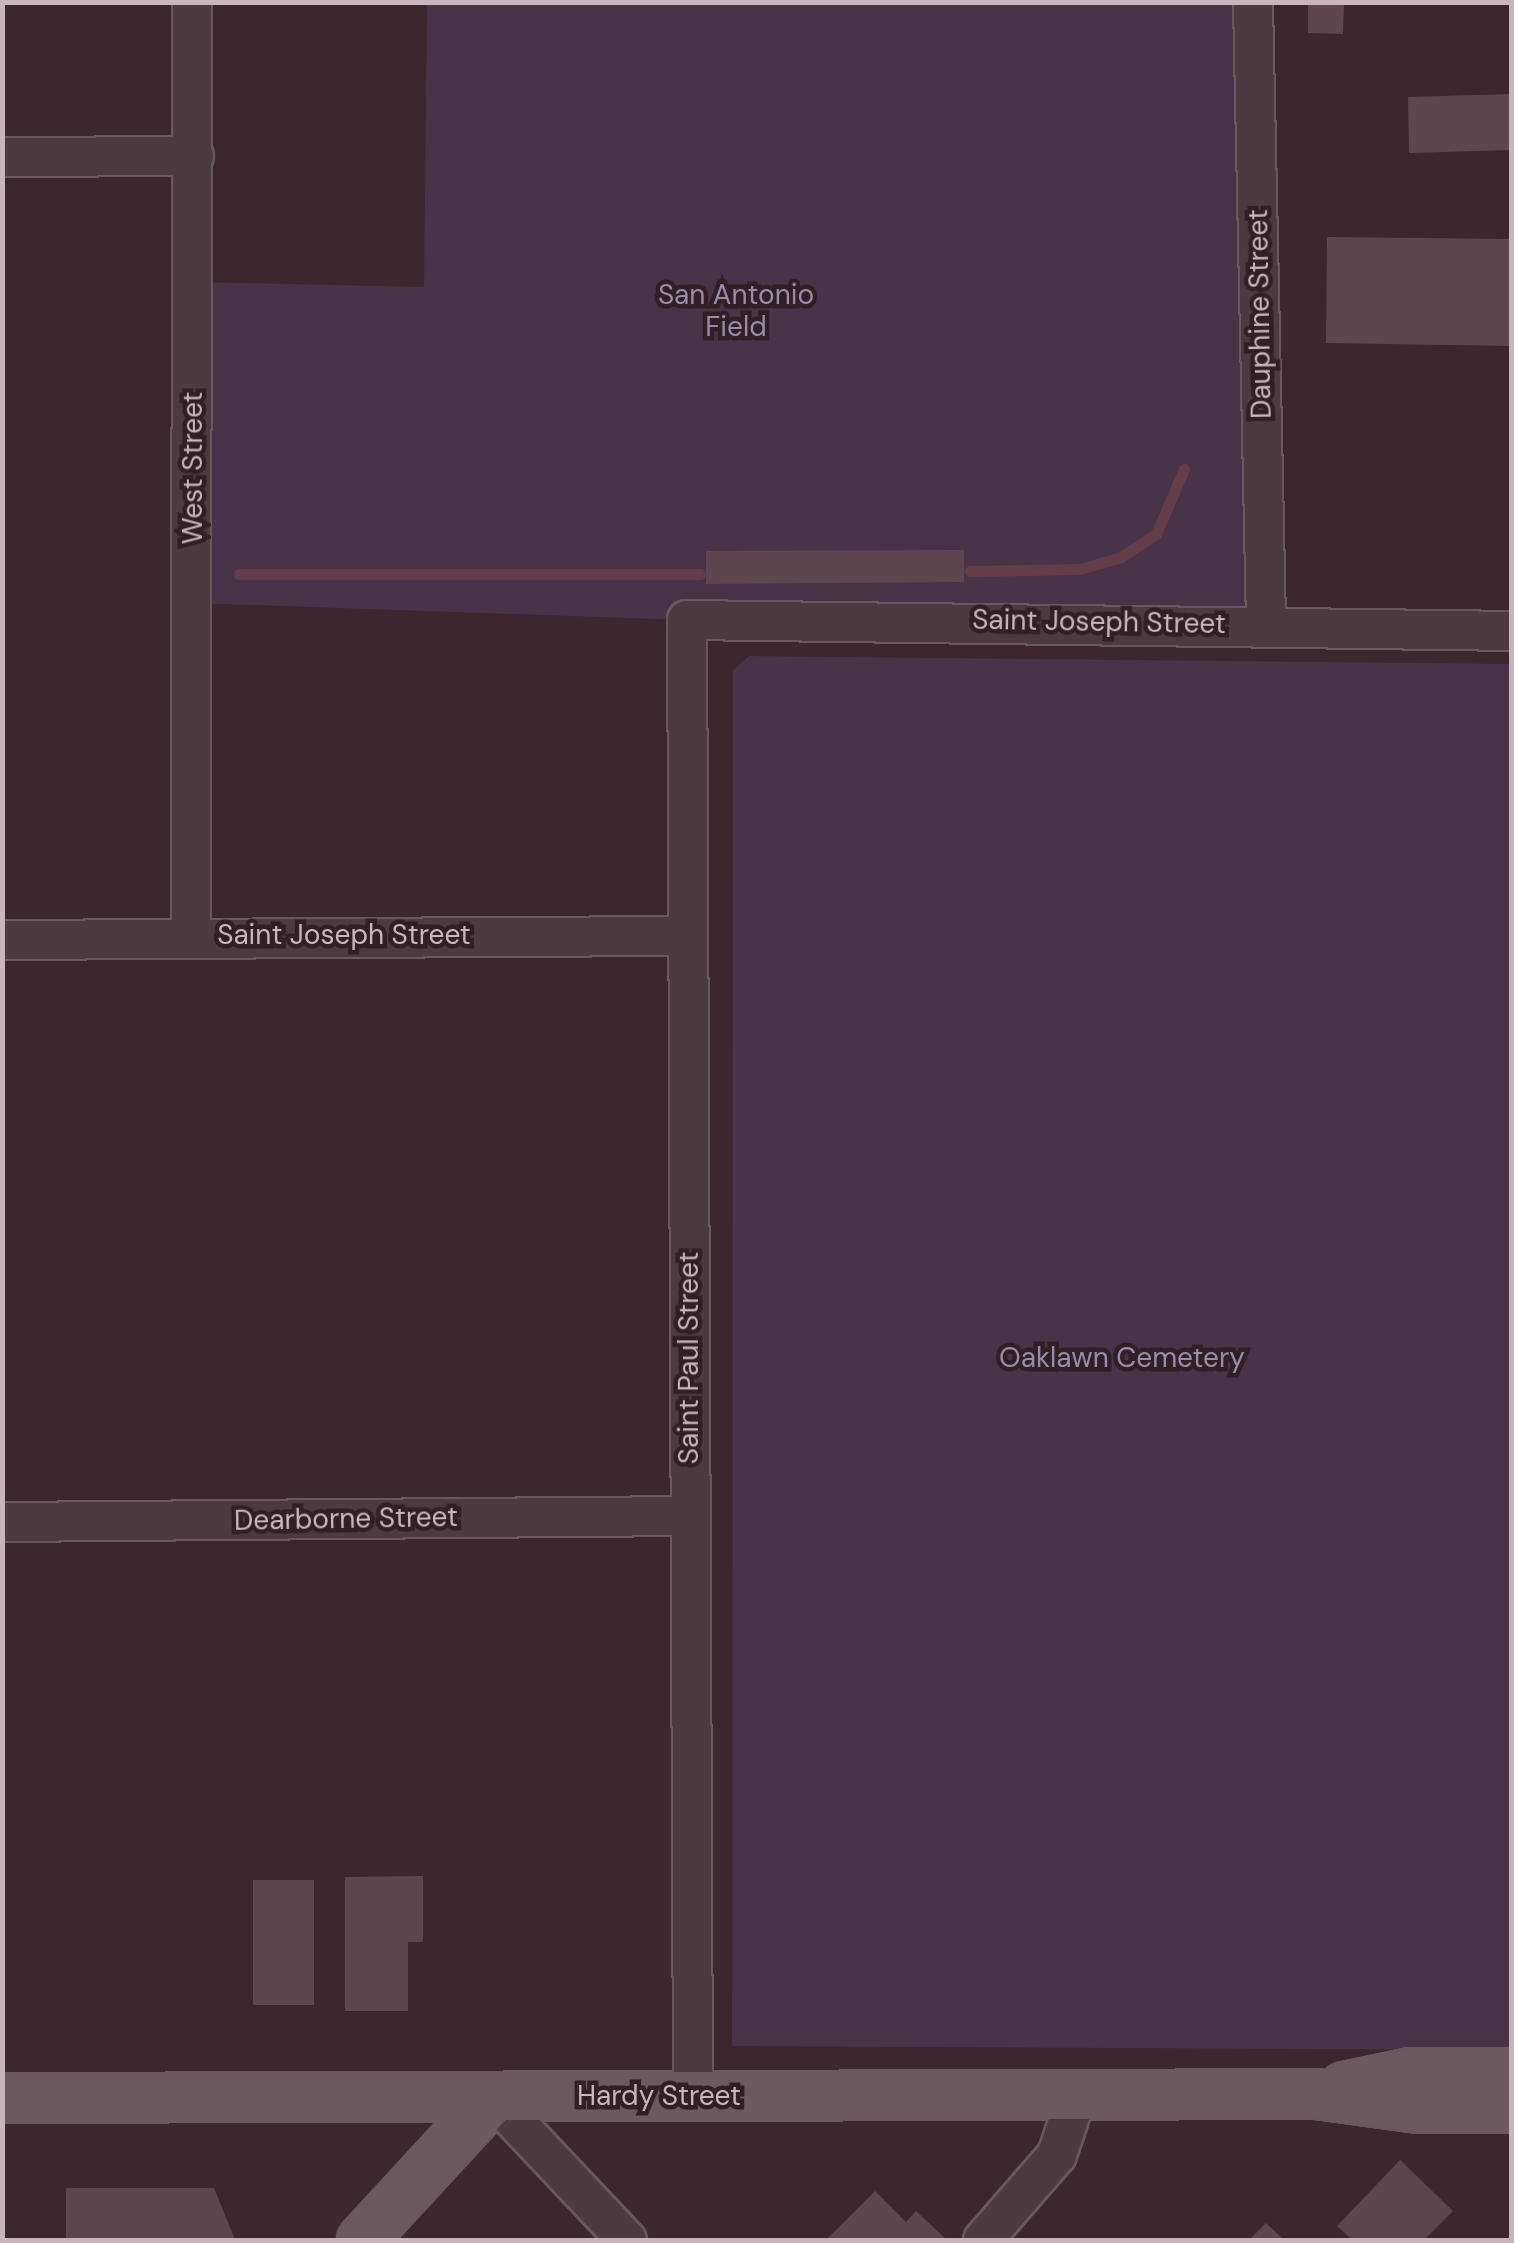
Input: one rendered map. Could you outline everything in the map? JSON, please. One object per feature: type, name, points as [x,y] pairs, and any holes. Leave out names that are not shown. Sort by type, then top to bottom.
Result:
[{"type":"main road","name":"Hardy Street","points":[[1316,2094],[1411,2073],[1512,2072]]},
{"type":"main road","name":"Hardy Street","points":[[2,2098],[1316,2094],[1512,2108]]},
{"type":"main road","points":[[362,2240],[493,2098]]},
{"type":"street","name":"West Street","points":[[192,2],[192,934]]},
{"type":"street","name":"Dauphine Street","points":[[1253,2],[1266,624]]},
{"type":"street","points":[[2,156],[194,156]]},
{"type":"street","name":"Saint Joseph Street","points":[[686,620],[1266,624],[1512,630]]},
{"type":"street","name":"Saint Paul Street","points":[[686,620],[694,2096]]},
{"type":"street","name":"Saint Joseph Street","points":[[2,940],[192,934],[686,936]]},
{"type":"street","name":"Dearborne Street","points":[[2,1522],[690,1516]]},
{"type":"street","points":[[983,2240],[1057,2155],[1077,2095]]},
{"type":"street","points":[[493,2098],[627,2240]]},
{"type":"green space","name":"San Antonio Field","points":[[427,3],[1253,3],[1266,625],[687,620],[193,603],[194,282],[424,287]]},
{"type":"green space","name":"Oaklawn Cemetery","points":[[749,656],[1511,664],[1511,2050],[732,2046],[733,670]]},
{"type":"building","points":[[1308,4],[1344,4],[1343,34],[1308,33]]},
{"type":"building","points":[[1512,94],[1512,150],[1409,153],[1408,97]]},
{"type":"building","points":[[1327,237],[1512,239],[1512,346],[1326,343]]},
{"type":"building","points":[[964,550],[964,582],[706,584],[706,551]]},
{"type":"building","points":[[423,1876],[423,1942],[408,1942],[408,2011],[345,2011],[345,1877]]},
{"type":"building","points":[[253,1880],[314,1880],[314,2005],[253,2005]]},
{"type":"building","points":[[1400,2160],[1453,2211],[1424,2240],[1352,2240],[1337,2226]]},
{"type":"building","points":[[66,2188],[214,2188],[235,2240],[66,2240]]},
{"type":"building","points":[[875,2191],[906,2222],[916,2211],[947,2240],[826,2240]]},
{"type":"building","points":[[1266,2223],[1284,2240],[1249,2240]]},
{"type":"waterway","points":[[970,571],[1080,569],[1121,557],[1156,534],[1184,469]]},
{"type":"waterway","points":[[239,574],[700,574]]}]
